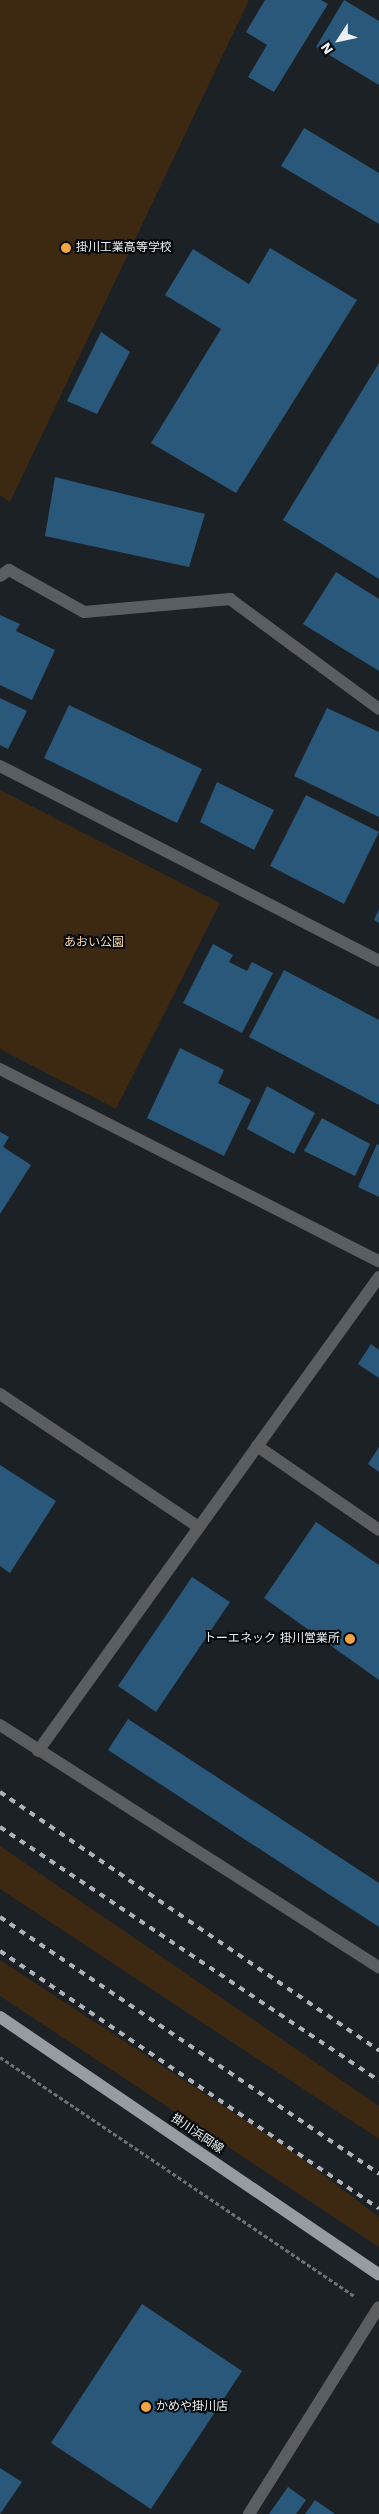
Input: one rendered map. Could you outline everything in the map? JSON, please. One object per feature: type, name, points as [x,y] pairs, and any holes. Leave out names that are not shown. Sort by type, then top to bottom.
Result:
[{"type":"main road","name":"掛川浜岡線","points":[[0,2017],[379,2275]]},
{"type":"street","points":[[0,576],[9,570],[84,612],[230,599],[379,709]]},
{"type":"street","points":[[0,766],[379,961]]},
{"type":"street","points":[[0,1069],[379,1261]]},
{"type":"street","points":[[38,1751],[379,1277]]},
{"type":"street","points":[[0,1394],[199,1527]]},
{"type":"street","points":[[257,1446],[379,1530]]},
{"type":"street","points":[[0,1725],[379,1967]]},
{"type":"street","points":[[249,2514],[379,2307]]},
{"type":"path","points":[[0,2057],[356,2298]]},
{"type":"green space","name":"掛川工業高等学校","points":[[0,0],[249,0],[10,502],[0,495]]},
{"type":"green space","name":"あおい公園","points":[[0,790],[220,903],[116,1109],[0,1049]]},
{"type":"green space","points":[[0,1846],[379,2106],[379,2139],[0,1889]]},
{"type":"green space","points":[[0,1960],[289,2149],[379,2217],[379,2247],[0,1996]]},
{"type":"building","points":[[265,0],[321,0],[328,4],[274,92],[248,77],[267,45],[246,32]]},
{"type":"building","points":[[344,0],[379,21],[379,85],[316,47]]},
{"type":"building","points":[[304,128],[379,173],[379,224],[281,166]]},
{"type":"building","points":[[270,248],[357,300],[236,493],[151,443],[221,329],[165,295],[193,249],[249,284]]},
{"type":"building","points":[[101,332],[130,352],[97,414],[67,401]]},
{"type":"building","points":[[379,363],[379,579],[283,520]]},
{"type":"building","points":[[55,477],[205,514],[189,567],[45,536]]},
{"type":"building","points":[[336,572],[379,599],[379,671],[303,624]]},
{"type":"building","points":[[0,615],[20,624],[16,631],[55,650],[32,700],[0,685]]},
{"type":"building","points":[[0,698],[27,711],[8,749],[0,745]]},
{"type":"building","points":[[69,705],[202,769],[177,823],[44,758]]},
{"type":"building","points":[[327,708],[379,732],[379,817],[294,776]]},
{"type":"building","points":[[217,782],[274,810],[254,850],[200,822]]},
{"type":"building","points":[[306,795],[379,832],[344,904],[270,866]]},
{"type":"building","points":[[379,909],[379,923],[374,920]]},
{"type":"building","points":[[213,944],[233,955],[229,962],[247,971],[252,962],[273,973],[242,1033],[183,1003]]},
{"type":"building","points":[[284,970],[379,1020],[379,1105],[249,1037]]},
{"type":"building","points":[[180,1048],[224,1070],[218,1083],[251,1100],[224,1156],[147,1118]]},
{"type":"building","points":[[267,1086],[315,1113],[294,1154],[247,1129]]},
{"type":"building","points":[[322,1118],[370,1144],[355,1176],[304,1151]]},
{"type":"building","points":[[0,1132],[9,1137],[3,1147],[31,1165],[0,1214]]},
{"type":"building","points":[[377,1144],[379,1145],[379,1197],[358,1187]]},
{"type":"building","points":[[371,1344],[379,1350],[379,1378],[358,1364]]},
{"type":"building","points":[[379,1447],[379,1472],[368,1464]]},
{"type":"building","points":[[0,1465],[56,1501],[10,1573],[0,1566]]},
{"type":"building","name":"トーエネック 掛川営業所","points":[[316,1522],[379,1565],[379,1680],[264,1598]]},
{"type":"building","points":[[192,1577],[230,1602],[156,1712],[118,1686]]},
{"type":"building","points":[[128,1719],[379,1883],[379,1927],[108,1750]]},
{"type":"building","name":"かめや掛川店","points":[[142,2304],[242,2371],[151,2509],[51,2443]]},
{"type":"building","points":[[0,2468],[22,2482],[0,2514]]},
{"type":"building","points":[[288,2487],[306,2500],[296,2514],[269,2514]]},
{"type":"building","points":[[315,2500],[335,2514],[305,2514]]},
{"type":"railway","points":[[0,1792],[379,2051]]},
{"type":"railway","points":[[0,1827],[379,2081]]},
{"type":"railway","points":[[0,1917],[379,2174]]},
{"type":"railway","points":[[0,1951],[379,2209]]},
{"type":"place","name":"掛川工業高等学校","points":[[66,248]]},
{"type":"place","name":"トーエネック 掛川営業所","points":[[350,1639]]},
{"type":"place","name":"かめや掛川店","points":[[146,2407]]}]
